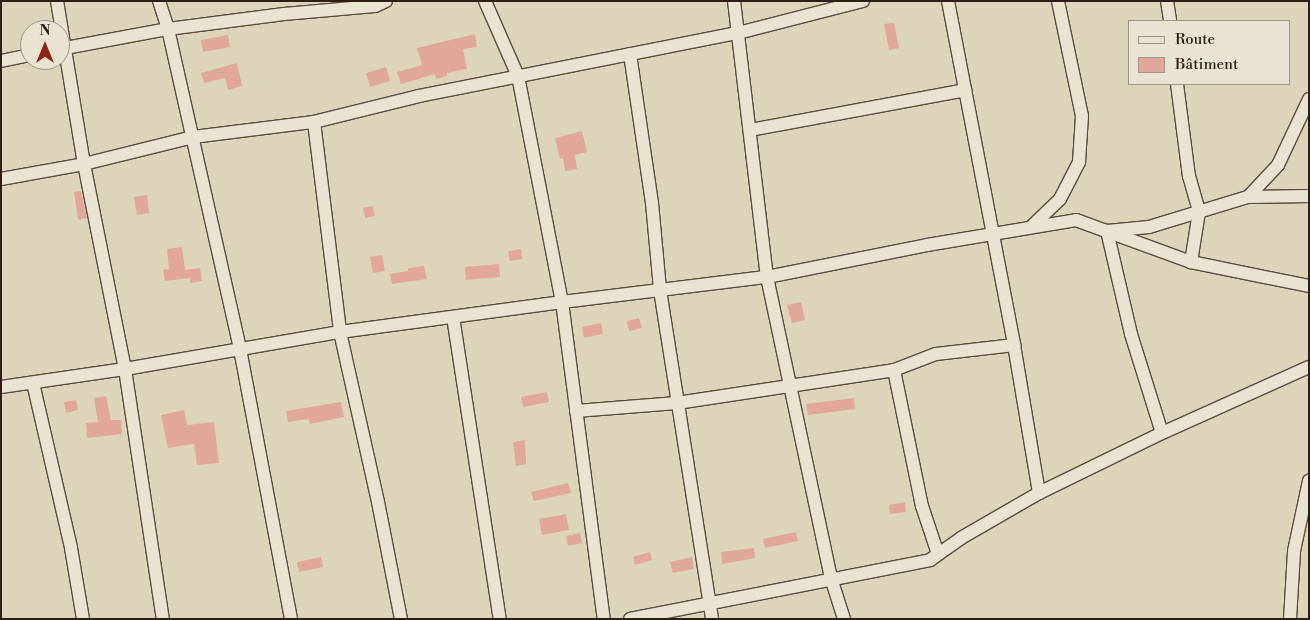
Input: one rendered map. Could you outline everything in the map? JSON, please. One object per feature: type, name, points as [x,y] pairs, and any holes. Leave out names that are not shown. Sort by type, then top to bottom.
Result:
[{"type":"street","points":[[57,1],[59,20]]},
{"type":"street","points":[[159,1],[168,29],[240,349],[291,619]]},
{"type":"street","points":[[70,47],[168,29],[284,14],[375,6],[386,1]]},
{"type":"street","points":[[485,1],[518,76],[562,302],[604,619]]},
{"type":"street","points":[[734,1],[767,277],[831,578],[844,619]]},
{"type":"street","points":[[1,179],[84,164],[193,137],[314,122],[419,96],[738,33],[864,1]]},
{"type":"street","points":[[948,1],[1014,345],[1039,493]]},
{"type":"street","points":[[1031,226],[1060,199],[1079,162],[1082,116],[1058,1]]},
{"type":"street","points":[[1167,1],[1170,20]]},
{"type":"street","points":[[630,54],[652,203],[660,290],[712,619]]},
{"type":"street","points":[[1,61],[20,57]]},
{"type":"street","points":[[66,70],[125,370],[163,619]]},
{"type":"street","points":[[1178,85],[1189,176],[1199,212],[1191,262]]},
{"type":"street","points":[[750,130],[965,90]]},
{"type":"street","points":[[1248,197],[1278,165],[1309,99]]},
{"type":"street","points":[[314,122],[340,332],[378,502],[401,619]]},
{"type":"street","points":[[1107,231],[1149,228],[1248,197],[1309,196]]},
{"type":"street","points":[[1,387],[125,370],[340,332],[767,277],[992,233],[1076,220],[1191,262],[1309,286]]},
{"type":"street","points":[[1107,231],[1131,334],[1162,434]]},
{"type":"street","points":[[453,317],[500,619]]},
{"type":"street","points":[[576,411],[677,403],[790,386],[894,370],[936,354],[1014,345]]},
{"type":"street","points":[[630,619],[930,560],[961,538],[1039,493],[1162,434],[1309,368]]},
{"type":"street","points":[[894,370],[922,506],[938,554]]},
{"type":"street","points":[[33,382],[71,548],[84,619]]},
{"type":"street","points":[[1290,619],[1294,551],[1309,482]]},
{"type":"building","points":[[894,23],[899,48],[889,50],[884,24]]},
{"type":"building","points":[[475,34],[477,47],[463,49],[467,69],[447,73],[447,76],[436,79],[435,74],[401,84],[397,72],[422,65],[417,48]]},
{"type":"building","points":[[228,35],[230,47],[203,52],[201,40]]},
{"type":"building","points":[[237,63],[242,86],[228,90],[225,78],[204,83],[201,73]]},
{"type":"building","points":[[386,67],[390,81],[370,87],[366,73]]},
{"type":"building","points":[[582,131],[587,152],[575,155],[577,169],[565,171],[563,158],[560,159],[555,138]]},
{"type":"building","points":[[81,191],[87,218],[78,220],[74,192]]},
{"type":"building","points":[[147,195],[149,213],[137,215],[134,197]]},
{"type":"building","points":[[373,206],[375,216],[365,218],[363,208]]},
{"type":"building","points":[[182,247],[185,270],[200,268],[202,281],[190,283],[190,278],[165,281],[163,270],[169,269],[167,249]]},
{"type":"building","points":[[521,249],[522,259],[510,261],[508,251]]},
{"type":"building","points":[[382,255],[385,271],[373,273],[370,257]]},
{"type":"building","points":[[499,264],[500,277],[466,280],[465,267]]},
{"type":"building","points":[[424,266],[427,279],[392,284],[390,274],[408,271],[408,268]]},
{"type":"building","points":[[801,302],[805,320],[792,323],[787,305]]},
{"type":"building","points":[[639,318],[642,328],[629,331],[627,321]]},
{"type":"building","points":[[601,323],[603,334],[584,338],[582,327]]},
{"type":"building","points":[[547,392],[549,402],[523,407],[521,397]]},
{"type":"building","points":[[106,396],[111,420],[121,420],[122,434],[87,438],[86,423],[98,422],[94,398]]},
{"type":"building","points":[[854,398],[855,409],[808,415],[806,404]]},
{"type":"building","points":[[76,400],[78,410],[66,413],[64,402]]},
{"type":"building","points":[[341,402],[344,417],[310,424],[309,419],[288,422],[286,411]]},
{"type":"building","points":[[184,410],[187,425],[214,422],[219,463],[197,465],[194,444],[168,448],[161,415]]},
{"type":"building","points":[[525,440],[526,464],[516,466],[513,442]]},
{"type":"building","points":[[568,483],[571,493],[534,501],[531,492]]},
{"type":"building","points":[[905,502],[906,512],[890,514],[889,505]]},
{"type":"building","points":[[566,514],[569,530],[542,535],[539,519]]},
{"type":"building","points":[[796,532],[798,541],[765,548],[763,539]]},
{"type":"building","points":[[580,533],[582,543],[568,546],[566,536]]},
{"type":"building","points":[[754,548],[755,558],[722,564],[721,552]]},
{"type":"building","points":[[650,552],[652,560],[635,565],[633,557]]},
{"type":"building","points":[[321,557],[323,567],[299,572],[297,562]]},
{"type":"building","points":[[692,557],[694,569],[673,573],[670,562]]}]
